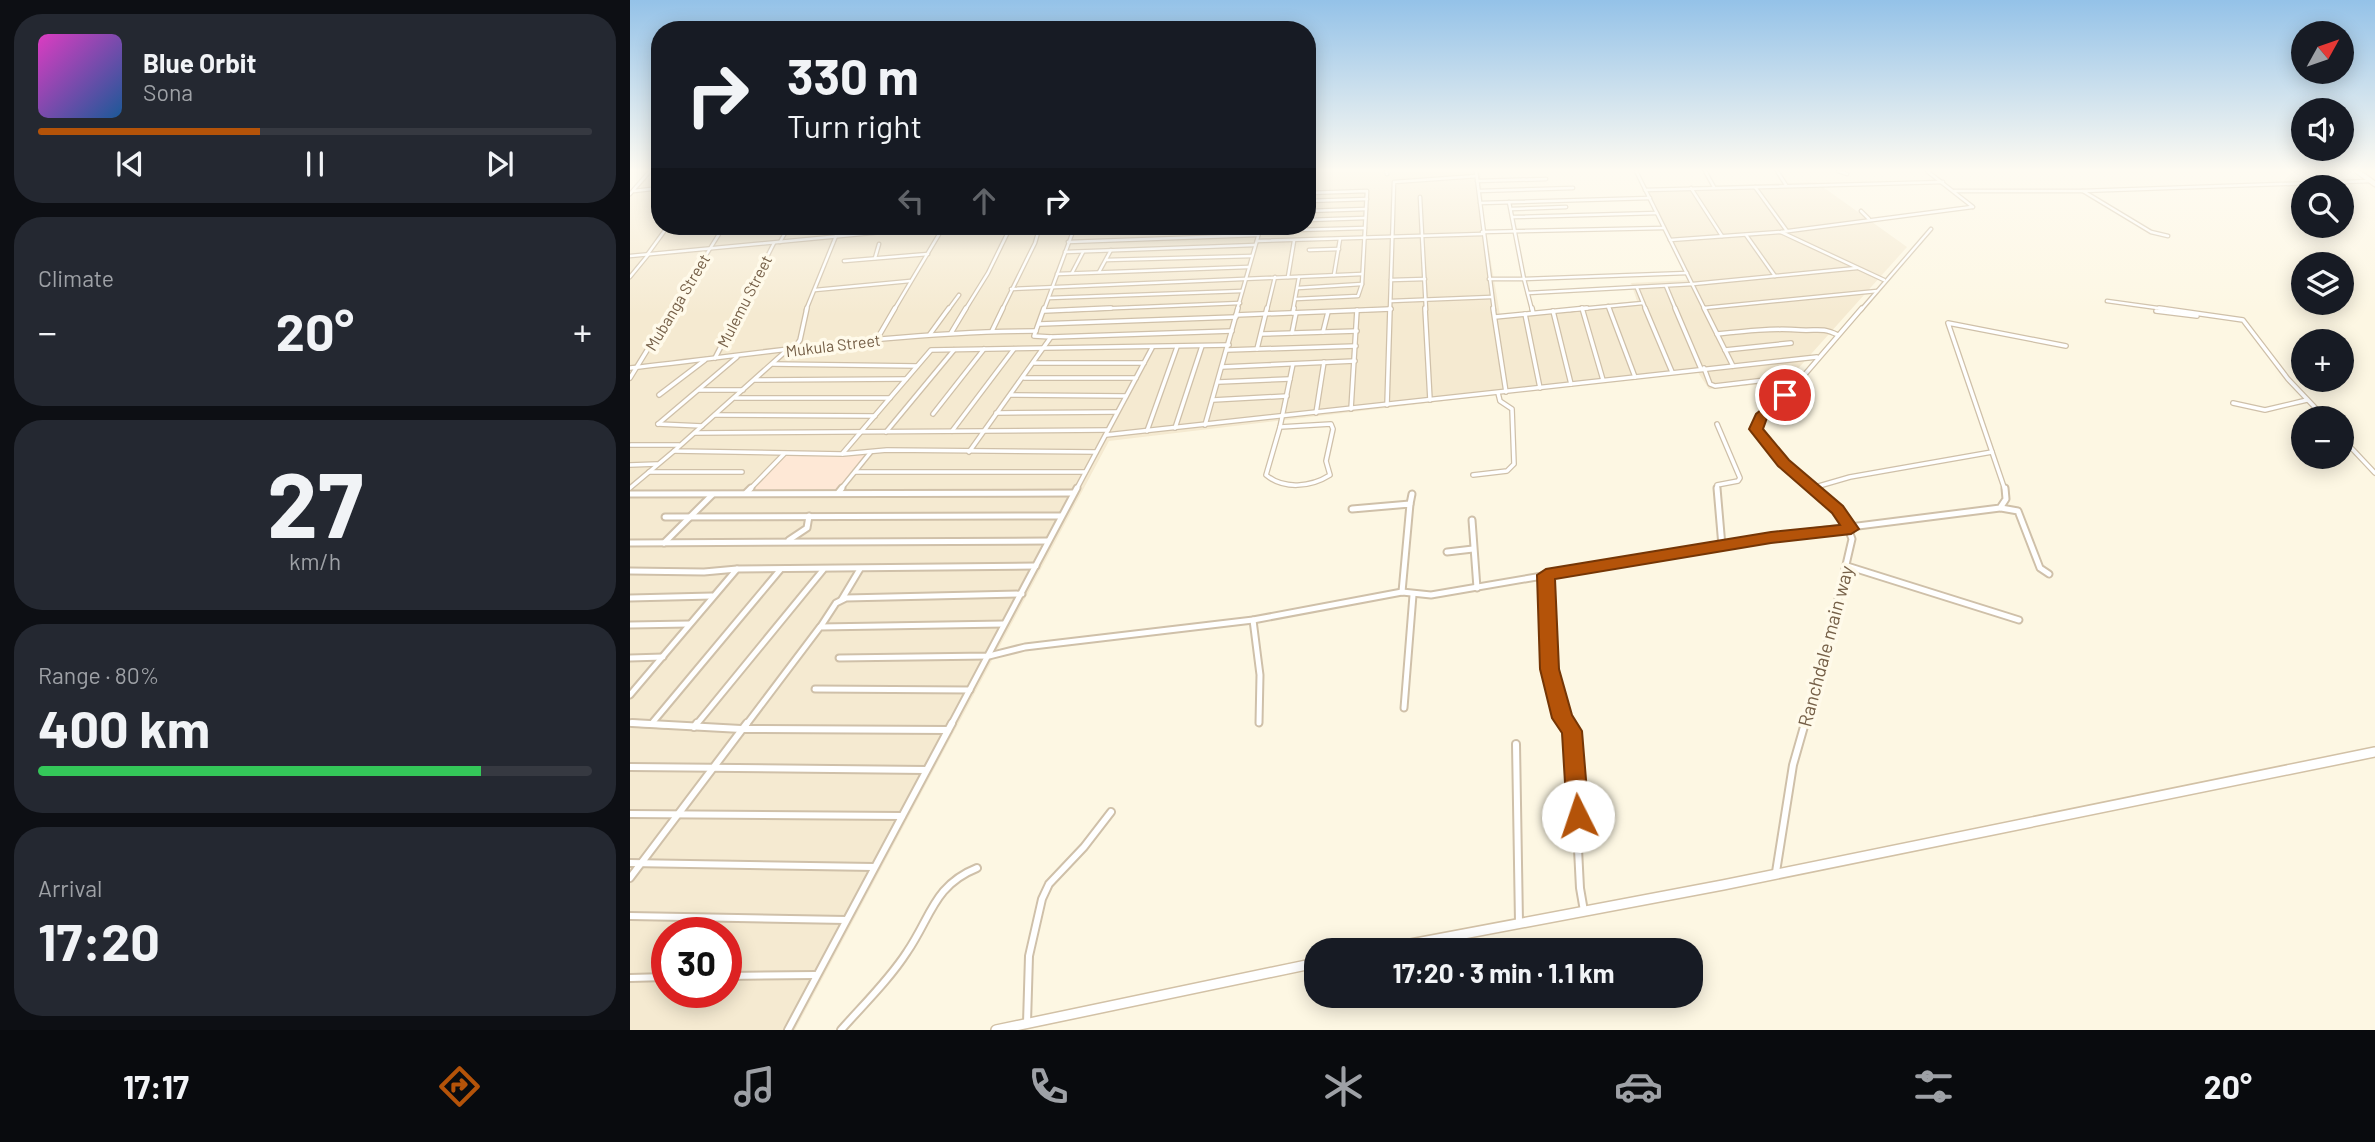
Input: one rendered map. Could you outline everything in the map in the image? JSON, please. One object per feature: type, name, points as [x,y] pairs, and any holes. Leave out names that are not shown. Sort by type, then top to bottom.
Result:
[{"type":"street","points":[[1316,220],[1334,219]]},
{"type":"street","points":[[1296,299],[1358,296],[1362,284],[1365,219]]},
{"type":"street","points":[[1387,405],[1392,219]]},
{"type":"street","points":[[1421,219],[1430,400]]},
{"type":"street","points":[[1481,219],[1506,392]]},
{"type":"street","points":[[1513,219],[1533,313]]},
{"type":"street","points":[[1660,219],[1733,366]]},
{"type":"street","points":[[1711,219],[1722,236]]},
{"type":"street","points":[[1778,219],[1787,231]]},
{"type":"street","points":[[1670,240],[1781,232],[1857,223],[1869,219]]},
{"type":"street","points":[[2129,219],[2151,232],[2168,236]]},
{"type":"street","points":[[1316,229],[1365,228]]},
{"type":"street","points":[[1065,251],[1516,231],[1664,228]]},
{"type":"street","points":[[1851,529],[1838,509],[1783,463],[1756,429],[1761,417],[1799,380],[1931,230]]},
{"type":"street","points":[[1781,232],[1884,281]]},
{"type":"street","points":[[1746,234],[1775,276]]},
{"type":"street","points":[[630,277],[663,235]]},
{"type":"street","name":"Mubanga Street","points":[[630,379],[717,235]]},
{"type":"street","name":"Mulemu Street","points":[[780,242],[784,235]]},
{"type":"street","points":[[630,256],[845,235]]},
{"type":"street","points":[[877,340],[939,235]]},
{"type":"street","points":[[951,334],[1006,235]]},
{"type":"street","points":[[992,331],[1037,235]]},
{"type":"street","points":[[1071,235],[1035,337],[1232,331]]},
{"type":"street","points":[[1068,242],[1190,235]]},
{"type":"street","points":[[1205,425],[1258,235]]},
{"type":"street","points":[[792,350],[800,340],[804,315],[823,274],[836,236]]},
{"type":"street","points":[[1334,275],[1340,239]]},
{"type":"street","points":[[1288,277],[1294,241]]},
{"type":"street","name":"Mulemu Street","points":[[714,358],[774,242]]},
{"type":"street","points":[[875,258],[879,244]]},
{"type":"street","points":[[1309,250],[1339,249]]},
{"type":"street","points":[[1099,272],[1111,250]]},
{"type":"street","points":[[1072,273],[1084,251]]},
{"type":"street","points":[[844,261],[928,254]]},
{"type":"street","points":[[1106,260],[1252,256]]},
{"type":"street","points":[[1058,274],[1248,267]]},
{"type":"street","points":[[1528,293],[1693,284],[1857,268]]},
{"type":"street","points":[[1489,279],[1687,273]]},
{"type":"street","points":[[1011,289],[1362,274]]},
{"type":"street","points":[[1292,333],[1299,276]]},
{"type":"street","points":[[1257,349],[1275,277]]},
{"type":"street","points":[[1391,281],[1425,279]]},
{"type":"street","points":[[814,290],[910,281]]},
{"type":"street","points":[[1298,288],[1362,284]]},
{"type":"street","points":[[1666,286],[1710,384],[1715,386],[1774,379],[1799,380]]},
{"type":"street","points":[[1637,288],[1672,372]]},
{"type":"street","points":[[1049,298],[1242,291]]},
{"type":"street","points":[[1704,308],[1877,291]]},
{"type":"street","points":[[930,335],[959,295]]},
{"type":"street","points":[[1391,301],[1491,297]]},
{"type":"street","points":[[2107,301],[2241,319],[2281,371],[2314,406]]},
{"type":"street","points":[[1044,311],[1240,303]]},
{"type":"street","points":[[1495,317],[1643,303]]},
{"type":"street","points":[[1608,306],[1635,377]]},
{"type":"street","points":[[1040,324],[1391,309]]},
{"type":"street","points":[[1582,309],[1603,380]]},
{"type":"street","points":[[1351,409],[1357,310]]},
{"type":"street","points":[[1553,311],[1571,384]]},
{"type":"street","points":[[2156,311],[2247,324]]},
{"type":"street","points":[[1323,332],[1328,312]]},
{"type":"street","points":[[1525,314],[1540,388]]},
{"type":"street","points":[[2000,508],[2007,494],[1949,322],[2066,346]]},
{"type":"street","points":[[1717,334],[1788,327],[1800,330],[1824,328],[1838,335]]},
{"type":"street","name":"Mukula Street","points":[[630,368],[930,335],[1036,331]]},
{"type":"street","points":[[1261,334],[1357,331]]},
{"type":"street","points":[[969,452],[1051,337]]},
{"type":"street","points":[[1725,350],[1791,343]]},
{"type":"street","points":[[842,454],[932,351],[984,348],[1202,346],[1257,349],[1356,346]]},
{"type":"street","points":[[1175,428],[1202,346]]},
{"type":"street","points":[[1147,431],[1177,347]]},
{"type":"street","points":[[933,414],[984,348]]},
{"type":"street","points":[[952,431],[1014,348]]},
{"type":"street","points":[[788,1030],[1152,348]]},
{"type":"street","points":[[886,432],[955,350]]},
{"type":"street","points":[[630,488],[786,351]]},
{"type":"street","points":[[702,426],[658,424],[738,356]]},
{"type":"street","points":[[694,433],[1147,431],[1818,357]]},
{"type":"street","points":[[659,395],[706,360]]},
{"type":"street","points":[[1222,367],[1355,361]]},
{"type":"street","points":[[1316,413],[1324,362]]},
{"type":"street","points":[[1033,363],[1144,363]]},
{"type":"street","points":[[773,364],[917,366]]},
{"type":"street","points":[[1280,427],[1331,424],[1333,429],[1326,461],[1329,475],[1327,478],[1315,483],[1293,484],[1268,477],[1293,364]]},
{"type":"street","points":[[1024,377],[1136,378]]},
{"type":"street","points":[[755,380],[907,379]]},
{"type":"street","points":[[1219,382],[1290,379]]},
{"type":"street","points":[[698,390],[744,390]]},
{"type":"street","points":[[1473,475],[1507,471],[1514,464],[1512,409],[1500,401],[1497,393]]},
{"type":"street","points":[[1010,395],[1126,396]]},
{"type":"street","points":[[1213,400],[1287,396]]},
{"type":"street","points":[[734,398],[890,398]]},
{"type":"street","points":[[2233,403],[2265,411],[2308,400]]},
{"type":"street","points":[[995,414],[1117,412]]},
{"type":"street","points":[[715,415],[875,416]]},
{"type":"street","points":[[1717,424],[1740,478],[1738,481],[1717,485],[1721,546]]},
{"type":"street","points":[[631,445],[680,445]]},
{"type":"street","points":[[674,451],[842,454],[1096,452]]},
{"type":"street","points":[[2354,451],[2375,473]]},
{"type":"street","points":[[838,494],[871,452]]},
{"type":"street","points":[[1812,488],[1850,477],[1992,452]]},
{"type":"street","points":[[747,493],[784,453]]},
{"type":"street","points":[[630,465],[658,464]]},
{"type":"street","points":[[649,472],[742,472]]},
{"type":"street","points":[[855,472],[1085,472]]},
{"type":"street","points":[[630,494],[1074,493]]},
{"type":"street","points":[[1402,592],[1412,494]]},
{"type":"street","points":[[663,543],[712,495]]},
{"type":"street","points":[[1352,509],[1410,504]]},
{"type":"street","points":[[839,658],[989,656],[1025,647],[1253,620],[1402,592],[1413,595],[1476,588],[1625,560],[1771,537],[1851,529],[2000,508],[2018,511],[2040,568],[2049,574]]},
{"type":"street","points":[[788,541],[807,528],[809,516]]},
{"type":"street","points":[[665,517],[1061,516]]},
{"type":"street","points":[[1472,520],[1476,588]]},
{"type":"street","name":"Ranchdale main way","points":[[1776,873],[1793,765],[1847,566],[1851,529]]},
{"type":"street","points":[[630,543],[1048,541]]},
{"type":"street","points":[[1447,552],[1474,549]]},
{"type":"street","points":[[630,571],[1036,566]]},
{"type":"street","points":[[1847,566],[2019,620]]},
{"type":"street","points":[[630,878],[842,599],[861,568]]},
{"type":"street","points":[[631,693],[737,569]]},
{"type":"street","points":[[653,723],[780,570]]},
{"type":"street","points":[[694,727],[823,570]]},
{"type":"street","points":[[1546,575],[1550,669],[1562,718],[1572,731],[1580,888],[1584,911]]},
{"type":"street","points":[[842,599],[1021,594]]},
{"type":"street","points":[[1404,708],[1413,595]]},
{"type":"street","points":[[630,597],[713,596]]},
{"type":"street","points":[[1253,620],[1260,675],[1259,723]]},
{"type":"street","points":[[630,625],[690,624]]},
{"type":"street","points":[[820,627],[1004,624]]},
{"type":"street","points":[[630,658],[663,657]]},
{"type":"street","points":[[815,689],[970,691]]},
{"type":"street","points":[[630,723],[741,729],[948,730]]},
{"type":"street","points":[[1516,744],[1519,923]]},
{"type":"street","points":[[1441,938],[2375,752]]},
{"type":"street","points":[[630,767],[926,770]]},
{"type":"street","points":[[1027,1024],[1028,956],[1042,899],[1049,884],[1089,842],[1111,813]]},
{"type":"street","points":[[630,814],[902,816]]},
{"type":"street","points":[[630,863],[875,867]]},
{"type":"street","points":[[841,1030],[907,953],[945,887],[951,880],[977,867]]},
{"type":"street","points":[[630,916],[847,920]]},
{"type":"street","points":[[996,1030],[1304,966]]},
{"type":"street","points":[[742,976],[816,975]]},
{"type":"street","points":[[630,978],[651,977]]},
{"type":"shaded area","points":[[630,219],[651,219],[651,235],[1316,235],[1316,219],[1484,219],[1500,315],[1637,301],[1631,283],[1690,280],[1659,219],[1868,219],[1907,247],[1786,382],[1709,389],[1697,371],[1109,441],[795,1030],[630,1030]]},
{"type":"shaded area","points":[[786,454],[867,454],[837,491],[751,491]]},
{"type":"route","points":[[1578,816],[1572,731],[1562,718],[1550,669],[1546,575],[1771,537],[1851,529],[1838,509],[1783,463],[1756,429],[1761,417],[1785,395]]}]
